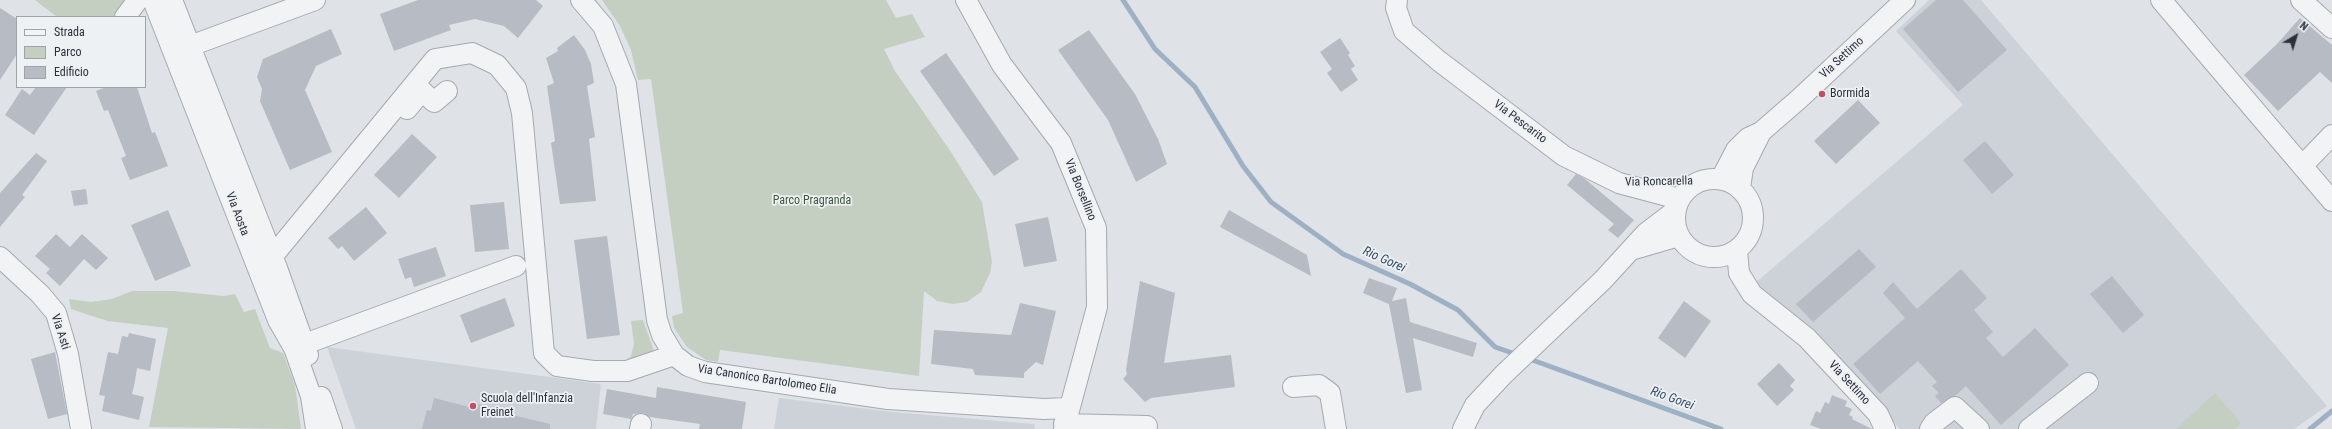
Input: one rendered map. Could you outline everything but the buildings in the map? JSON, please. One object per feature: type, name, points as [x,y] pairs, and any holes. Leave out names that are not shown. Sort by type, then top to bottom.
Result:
[{"type":"street","points":[[125,16],[138,0]]},
{"type":"street","name":"Via Aosta","points":[[153,0],[278,320],[299,346],[332,429]]},
{"type":"street","name":"Via Aosta","points":[[172,0],[274,263],[299,346],[311,396],[316,429]]},
{"type":"street","points":[[190,46],[315,0]]},
{"type":"street","name":"Via Canonico Bartolomeo Elia","points":[[582,0],[603,26],[626,84],[658,320],[662,336],[674,355],[688,366],[705,372],[888,399],[1044,409],[1065,420],[1147,426]]},
{"type":"street","name":"Via Borsellino","points":[[966,0],[1002,65],[1061,143],[1096,228],[1097,307],[1065,420]]},
{"type":"street","name":"Via Pescarito","points":[[1397,0],[1396,8],[1404,31],[1439,61],[1564,156],[1619,183],[1677,205]]},
{"type":"street","name":"Via Settimo","points":[[1721,179],[1736,150],[1748,138],[1761,132],[1905,0]]},
{"type":"street","points":[[2161,0],[2332,201]]},
{"type":"street","points":[[2301,0],[2332,28]]},
{"type":"street","points":[[274,263],[435,58],[472,53],[497,65],[516,88],[522,112],[544,354],[557,366],[593,371],[627,372],[674,355]]},
{"type":"street","points":[[274,263],[422,91],[434,102],[447,91]]},
{"type":"street","name":"Via Settimo","points":[[1740,188],[1743,168],[1761,132]]},
{"type":"street","points":[[2302,166],[2332,135]]},
{"type":"street","points":[[1463,429],[1475,405],[1530,348],[1603,280],[1646,233],[1677,205],[1688,188],[1699,181],[1721,179],[1740,188],[1752,206],[1754,216],[1750,235],[1737,250],[1718,257],[1706,257],[1695,252],[1686,245],[1679,236],[1675,224],[1677,205]]},
{"type":"street","name":"Via Roncarella","points":[[1619,183],[1669,184],[1699,181]]},
{"type":"street","points":[[1631,250],[1679,236]]},
{"type":"street","name":"Via Settimo","points":[[1737,250],[1739,273],[1752,294]]},
{"type":"street","name":"Via Asti","points":[[0,257],[40,294],[56,313],[68,354],[81,429]]},
{"type":"street","name":"Via Settimo","points":[[1718,257],[1733,285],[1752,294],[1807,338],[1878,414],[1885,429]]},
{"type":"street","points":[[299,346],[516,266]]},
{"type":"street","points":[[2029,429],[2088,383]]},
{"type":"street","points":[[1293,387],[1319,385],[1330,393],[1336,429]]},
{"type":"street","points":[[1930,429],[1934,423],[1955,407],[1979,429]]},
{"type":"shaded area","points":[[1929,0],[1981,0],[2327,406],[2294,429],[1900,429],[1808,325],[1754,284],[1963,105],[1896,31]]},
{"type":"shaded area","name":"Scuola dell'Infanzia Freinet","points":[[327,347],[601,384],[596,429],[356,429]]},
{"type":"shaded area","points":[[779,398],[892,412],[1034,424],[1035,429],[774,429]]},
{"type":"green space","points":[[35,0],[127,0],[115,16],[56,16]]},
{"type":"green space","name":"Parco Pragranda","points":[[602,0],[886,0],[896,18],[912,14],[925,37],[884,49],[895,71],[951,152],[982,202],[992,262],[990,273],[981,292],[967,302],[953,304],[937,301],[924,291],[919,376],[720,350],[718,362],[706,360],[687,347],[674,328],[672,316],[683,313],[651,79],[638,80],[631,50],[620,26]]},
{"type":"green space","points":[[132,291],[173,291],[224,296],[235,294],[244,312],[255,309],[270,348],[283,353],[295,385],[301,429],[149,427],[168,328],[108,321],[71,309],[69,299],[91,302],[112,299]]},
{"type":"green space","points":[[643,320],[654,351],[621,365],[631,356],[634,344],[631,321]]},
{"type":"green space","points":[[2215,393],[2241,423],[2235,429],[2176,429]]},
{"type":"waterway","name":"Rio Gorei","points":[[1123,0],[1155,49],[1195,87],[1243,166],[1271,202],[1343,254],[1410,284],[1458,310],[1495,347],[1518,355]]},
{"type":"waterway","name":"Rio Gorei","points":[[1527,358],[1721,429]]},
{"type":"waterway","points":[[2310,429],[2332,411]]},
{"type":"place","name":"Bormida","points":[[1822,94]]},
{"type":"place","name":"Scuola dell'Infanzia Freinet","points":[[473,406]]}]
